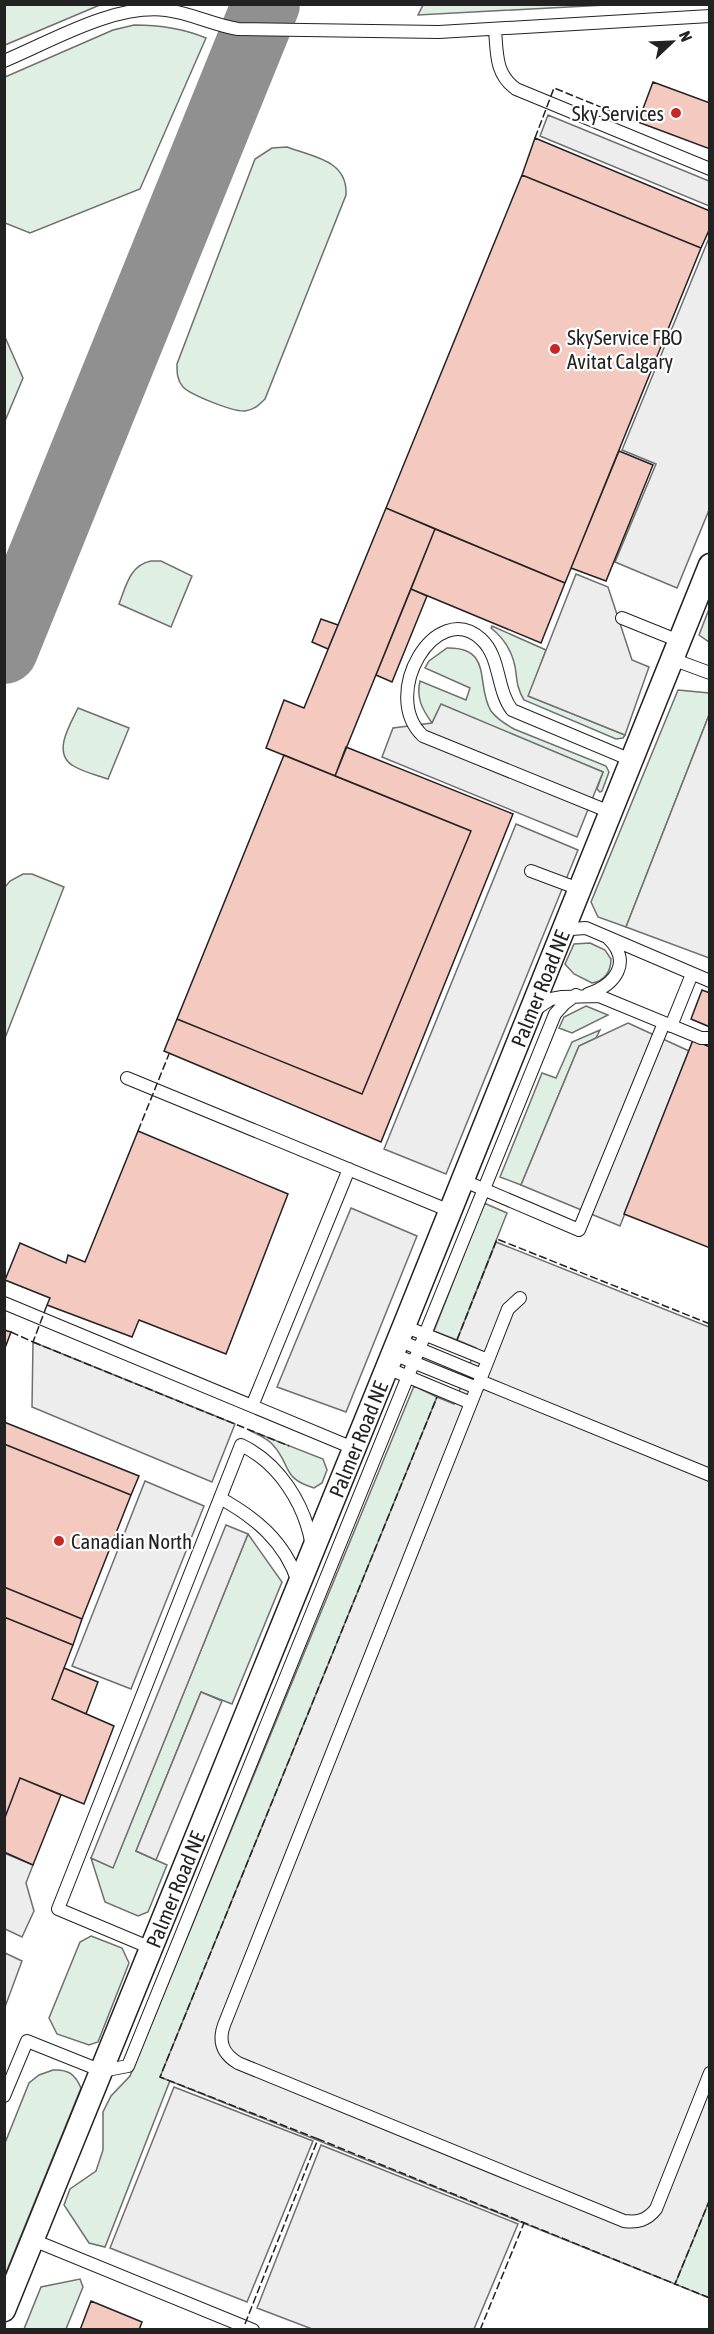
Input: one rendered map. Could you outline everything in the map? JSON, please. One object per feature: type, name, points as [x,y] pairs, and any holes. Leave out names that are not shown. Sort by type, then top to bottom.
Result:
[{"type":"street","name":"Palmer Road NE","points":[[4,2310],[151,1948],[229,1786],[312,1549],[396,1347],[710,565]]},
{"type":"lane","points":[[4,61],[96,22],[132,11],[149,9],[181,13],[222,27],[237,29],[439,32],[710,16]]},
{"type":"lane","points":[[495,29],[497,61],[501,73],[516,89],[710,169]]},
{"type":"lane","points":[[622,618],[710,673]]},
{"type":"lane","points":[[610,812],[423,736],[415,729],[410,719],[406,697],[407,688],[422,650],[433,638],[448,632],[464,631],[477,636],[488,647],[504,696],[512,710],[631,760]]},
{"type":"lane","points":[[531,871],[579,889]]},
{"type":"lane","points":[[558,940],[571,929],[586,928],[710,981]]},
{"type":"lane","points":[[4,2096],[27,2041],[102,2071],[128,2066],[229,1786],[415,1363],[555,1014],[564,1004],[580,995],[603,987],[615,978],[618,970],[618,954],[606,937]]},
{"type":"lane","points":[[462,1180],[579,1230],[667,1024],[692,974]]},
{"type":"lane","points":[[528,1016],[551,999],[580,995],[599,996],[701,1038],[710,1038]]},
{"type":"lane","points":[[127,1078],[450,1211]]},
{"type":"lane","points":[[252,1406],[349,1170]]},
{"type":"lane","points":[[520,1298],[508,1309],[479,1381],[228,2015],[221,2034],[221,2043],[230,2058],[238,2063],[633,2222],[650,2216],[656,2209],[710,2073]]},
{"type":"lane","points":[[4,1303],[353,1448]]},
{"type":"lane","points":[[396,1347],[426,1335],[488,1360]]},
{"type":"lane","points":[[396,1347],[420,1349],[479,1381],[710,1475]]},
{"type":"lane","points":[[396,1347],[415,1363],[479,1381]]},
{"type":"lane","points":[[396,1347],[409,1377],[471,1403]]},
{"type":"lane","points":[[151,1948],[58,1909],[241,1445],[255,1452],[280,1474],[307,1524],[312,1549]]},
{"type":"lane","points":[[220,1498],[243,1511],[271,1534],[287,1554],[299,1583]]},
{"type":"lane","points":[[33,2240],[253,2330]]},
{"type":"green space","points":[[5,4],[100,4],[100,5],[5,45]]},
{"type":"green space","points":[[423,4],[606,5],[418,15]]},
{"type":"green space","points":[[134,25],[171,28],[206,38],[140,189],[30,233],[5,223],[5,77],[113,30]]},
{"type":"green space","points":[[287,147],[318,157],[335,167],[345,183],[346,195],[265,399],[251,410],[239,411],[194,394],[183,387],[177,373],[177,364],[255,159],[272,148]]},
{"type":"green space","points":[[5,337],[23,378],[4,421]]},
{"type":"green space","points":[[161,561],[192,576],[171,627],[119,604],[133,572],[144,563]]},
{"type":"green space","points":[[709,609],[709,642],[699,635]]},
{"type":"green space","points":[[492,626],[546,650],[529,696],[625,735],[623,738],[616,739],[524,700],[518,686],[511,654],[501,637],[491,628]]},
{"type":"green space","points":[[447,648],[462,649],[477,661],[481,669],[486,701],[491,711],[501,721],[514,729],[606,766],[609,772],[602,791],[597,789],[603,772],[441,705],[432,723],[421,703],[420,681],[466,700],[470,688],[425,668],[429,661]]},
{"type":"green space","points":[[678,690],[709,693],[709,715],[626,927],[598,917],[591,902]]},
{"type":"green space","points":[[78,708],[129,728],[108,779],[80,770],[66,759],[63,745]]},
{"type":"green space","points":[[23,874],[32,874],[64,887],[5,1038],[5,887],[10,881]]},
{"type":"green space","points":[[590,943],[605,950],[611,959],[606,975],[592,983],[574,974],[565,964],[574,944]]},
{"type":"green space","points":[[586,1006],[608,1015],[572,1033],[559,1028],[564,1017]]},
{"type":"green space","points":[[600,1030],[596,1038],[579,1046],[521,1185],[500,1177],[542,1073],[556,1078],[572,1042]]},
{"type":"green space","points":[[484,1203],[507,1213],[457,1340],[434,1331]]},
{"type":"green space","points":[[414,1386],[437,1397],[105,2247],[89,2243],[64,2205],[70,2189],[96,2171],[103,2150],[103,2112],[111,2096],[130,2076]]},
{"type":"green space","points":[[249,1430],[323,1459],[327,1470],[322,1483],[314,1488],[296,1480],[273,1445]]},
{"type":"green space","points":[[248,1534],[282,1582],[232,1704],[201,1692],[136,1851],[167,1865],[148,1912],[138,1916],[105,1902],[91,1858],[113,1867]]},
{"type":"green space","points":[[91,1936],[122,1948],[129,1963],[98,2042],[89,2045],[57,2034],[49,2018],[80,1942]]},
{"type":"green space","points":[[53,2070],[70,2073],[81,2088],[5,2275],[5,2143],[29,2083],[39,2075]]},
{"type":"green space","points":[[709,2199],[709,2298],[675,2284]]},
{"type":"green space","points":[[80,2279],[83,2287],[66,2329],[24,2329],[41,2287]]},
{"type":"shaded area","points":[[548,115],[709,181],[709,206],[540,136]]},
{"type":"shaded area","points":[[709,238],[709,510],[677,588],[615,562],[656,464],[622,450]]},
{"type":"shaded area","points":[[576,574],[608,587],[632,660],[649,667],[625,735],[528,696]]},
{"type":"shaded area","points":[[441,704],[603,772],[577,837],[382,757],[393,728],[432,723]]},
{"type":"shaded area","points":[[709,715],[709,958],[626,927]]},
{"type":"shaded area","points":[[516,824],[578,850],[446,1174],[384,1149]]},
{"type":"shaded area","points":[[628,1023],[689,1051],[620,1226],[521,1185],[579,1046]]},
{"type":"shaded area","points":[[351,1208],[417,1236],[346,1412],[277,1387]]},
{"type":"shaded area","points":[[496,1242],[709,1327],[710,2199],[675,2284],[160,2077],[437,1397],[454,1404],[476,1348],[457,1340]]},
{"type":"shaded area","points":[[33,1342],[235,1424],[212,1482],[32,1407]]},
{"type":"shaded area","points":[[145,1481],[204,1506],[131,1689],[72,1666]]},
{"type":"shaded area","points":[[226,1525],[248,1534],[113,1868],[91,1858]]},
{"type":"shaded area","points":[[201,1692],[222,1701],[156,1860],[136,1851]]},
{"type":"shaded area","points":[[4,1853],[33,1865],[26,1883],[34,1911],[22,1937],[5,1929]]},
{"type":"shaded area","points":[[5,1953],[22,1961],[5,2007]]},
{"type":"shaded area","points":[[174,2087],[313,2141],[247,2302],[110,2248]]},
{"type":"shaded area","points":[[321,2145],[518,2224],[474,2329],[312,2329],[257,2308]]},
{"type":"building","name":"Sky Services","points":[[653,82],[710,103],[710,149],[638,122]]},
{"type":"building","points":[[535,138],[710,211],[710,228],[701,248],[522,175]]},
{"type":"building","name":"SkyService FBO Avitat Calgary","points":[[522,175],[701,248],[565,583],[386,508]]},
{"type":"building","points":[[619,451],[653,465],[606,581],[571,568]]},
{"type":"building","points":[[386,508],[435,529],[335,776],[266,748],[284,700],[304,708]]},
{"type":"building","points":[[435,529],[565,583],[541,643],[411,589]]},
{"type":"building","points":[[411,589],[427,596],[392,682],[376,675]]},
{"type":"building","points":[[321,619],[338,625],[328,649],[312,642]]},
{"type":"building","points":[[346,747],[513,814],[381,1142],[164,1051],[177,1019],[362,1094],[471,831],[335,776]]},
{"type":"building","points":[[284,755],[471,831],[362,1094],[177,1019]]},
{"type":"building","points":[[702,990],[710,993],[710,1027],[691,1019]]},
{"type":"building","points":[[693,1040],[710,1047],[710,1248],[624,1214]]},
{"type":"building","points":[[138,1131],[288,1194],[226,1354],[139,1320],[132,1337],[47,1305],[50,1298],[5,1280],[20,1243],[66,1263],[68,1255],[85,1262]]},
{"type":"building","points":[[4,1330],[11,1332],[5,1348],[4,1348]]},
{"type":"building","points":[[4,1422],[139,1476],[131,1495],[4,1444]]},
{"type":"building","name":"Canadian North","points":[[4,1444],[131,1495],[82,1619],[4,1587]]},
{"type":"building","points":[[4,1587],[82,1619],[73,1645],[4,1617]]},
{"type":"building","points":[[4,1617],[73,1645],[52,1699],[114,1726],[84,1804],[20,1778],[4,1820]]},
{"type":"building","points":[[64,1668],[98,1682],[86,1714],[52,1699]]},
{"type":"building","points":[[20,1778],[61,1795],[33,1865],[4,1852],[4,1820]]},
{"type":"building","points":[[91,2301],[142,2322],[139,2330],[80,2330]]},
{"type":"taxiway","points":[[4,650],[266,4]]},
{"type":"fence","points":[[535,138],[554,88],[638,122]]},
{"type":"fence","points":[[138,1131],[169,1054]]},
{"type":"fence","points":[[457,1340],[497,1239],[710,1324]]},
{"type":"fence","points":[[11,1332],[33,1342],[47,1305]]},
{"type":"fence","points":[[33,1342],[289,1446]]},
{"type":"fence","points":[[318,2139],[160,2077],[437,1397]]},
{"type":"fence","points":[[245,2324],[318,2139],[675,2284]]},
{"type":"fence","points":[[710,2199],[675,2284],[710,2298]]},
{"type":"fence","points":[[480,2330],[524,2223]]},
{"type":"place","name":"Sky Services","points":[[676,113]]},
{"type":"place","name":"SkyService FBO Avitat Calgary","points":[[555,349]]},
{"type":"place","name":"Canadian North","points":[[59,1541]]}]
